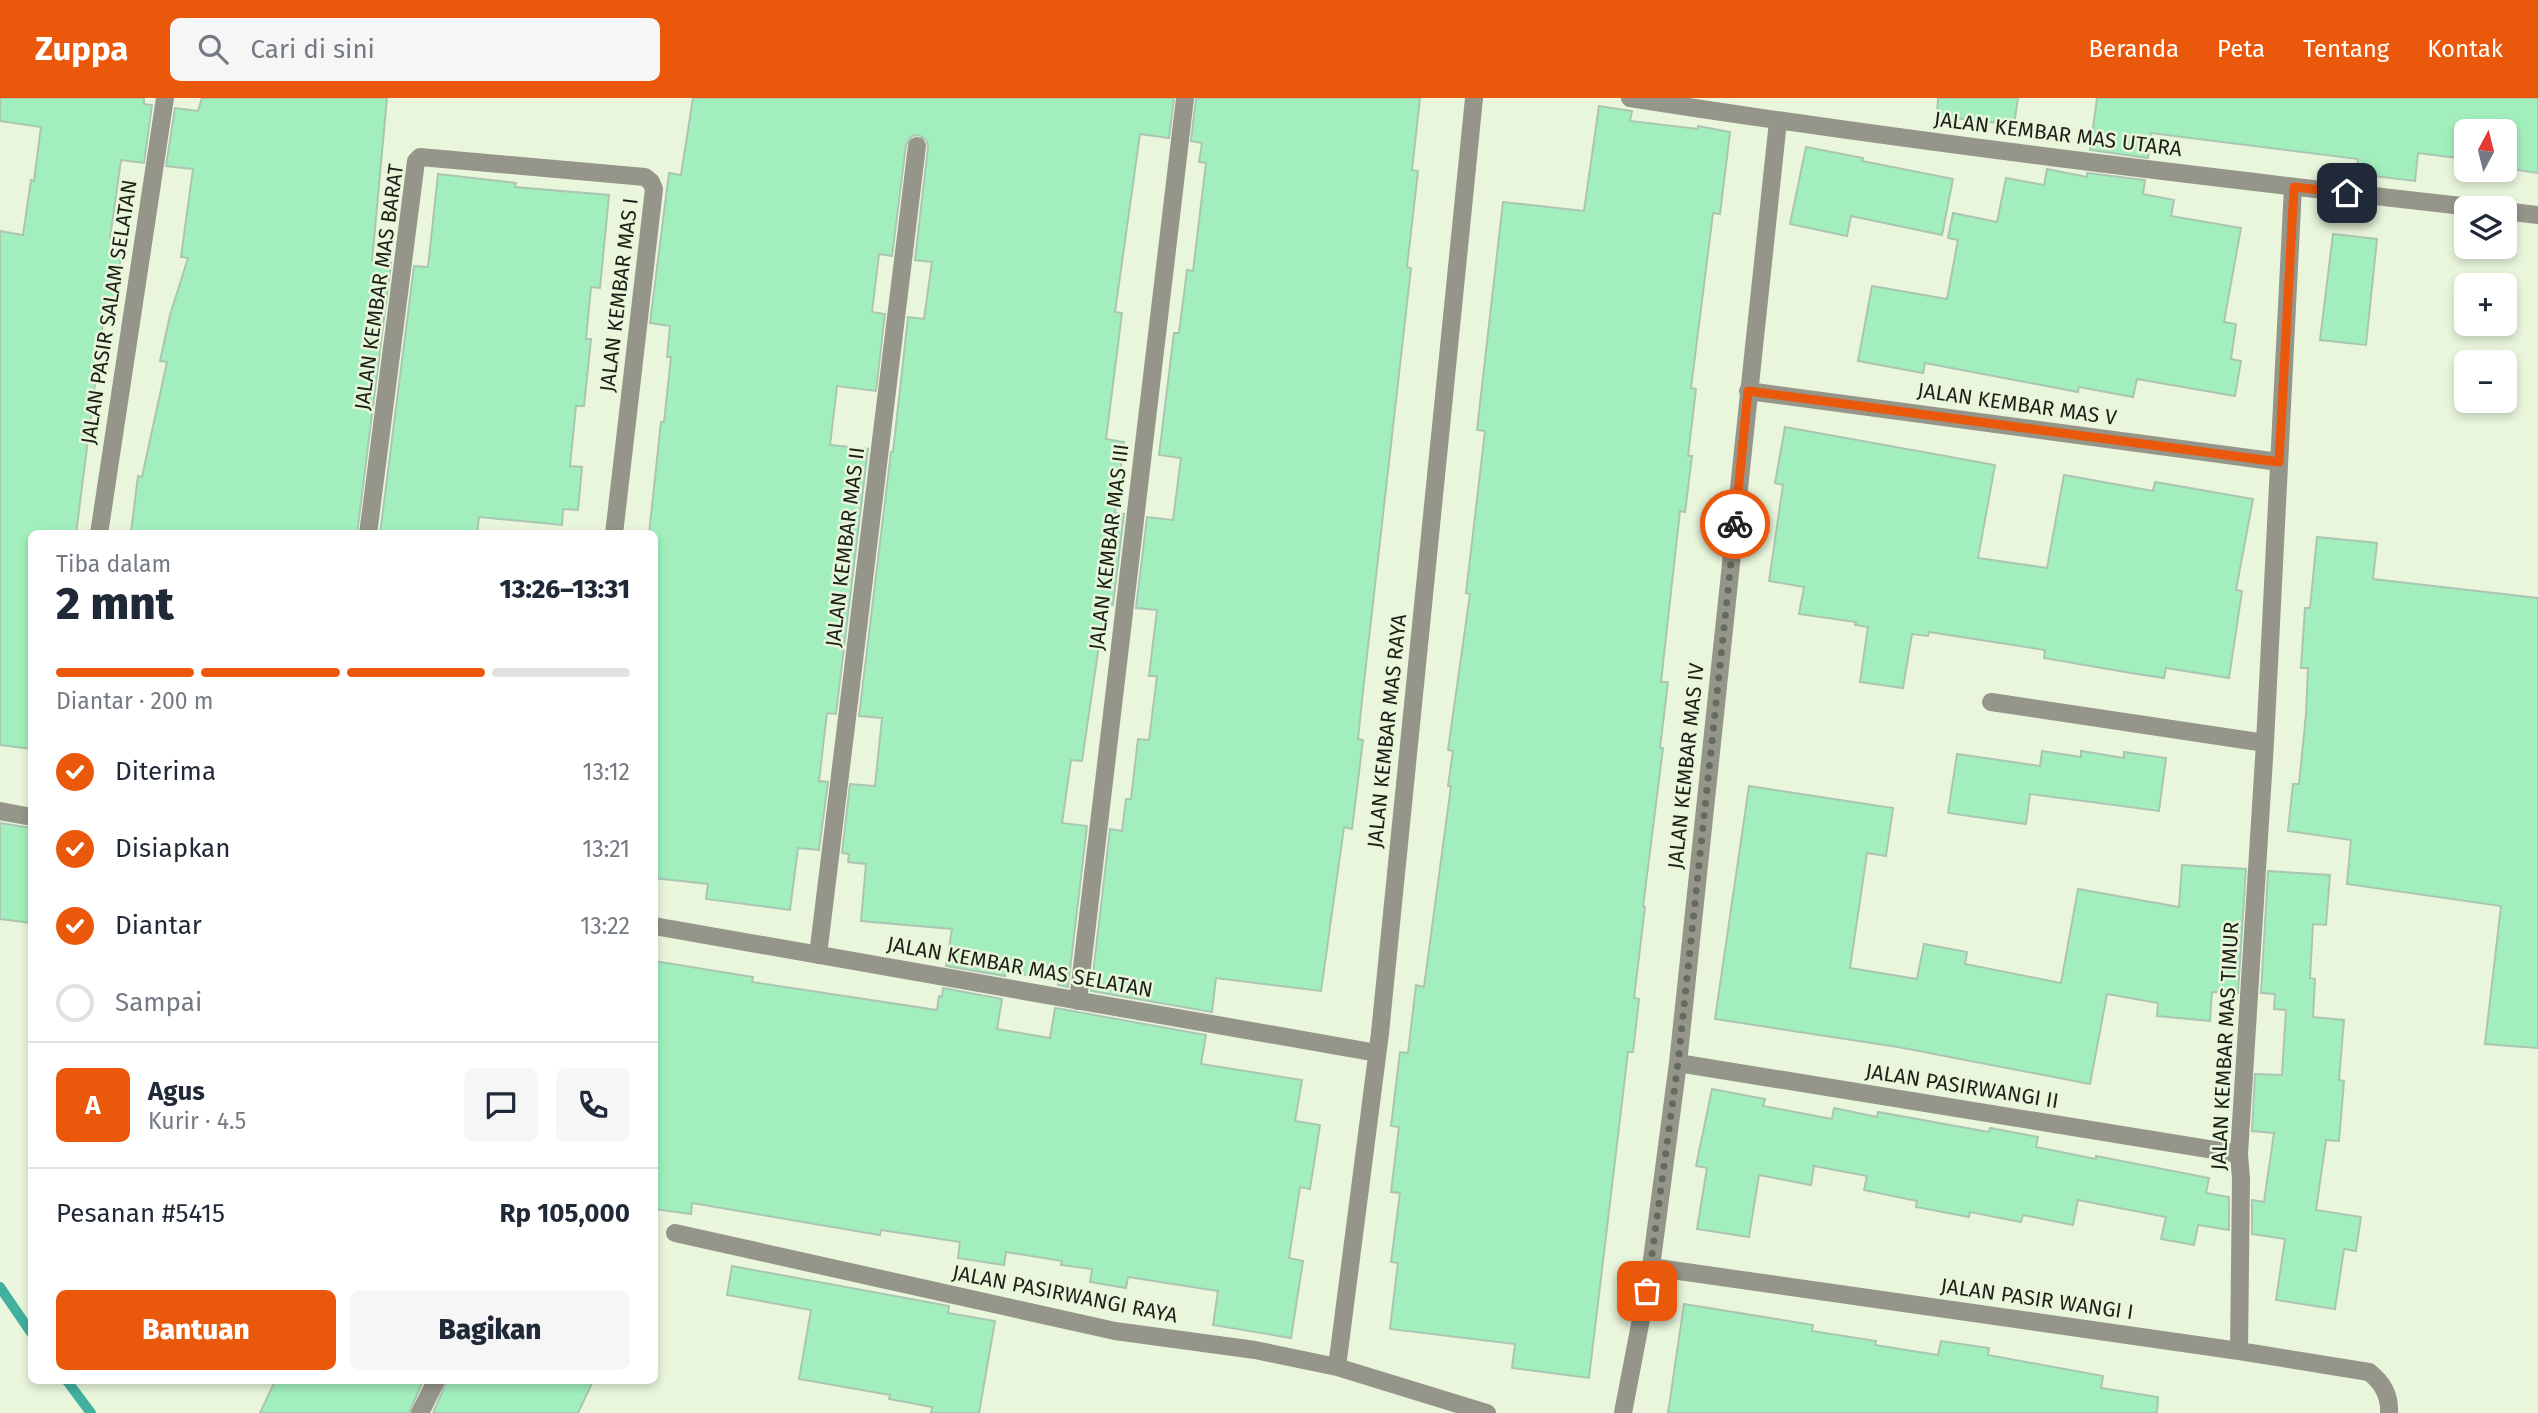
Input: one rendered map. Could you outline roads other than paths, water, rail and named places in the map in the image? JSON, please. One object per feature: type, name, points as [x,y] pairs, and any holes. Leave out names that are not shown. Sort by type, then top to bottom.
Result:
[{"type":"street","name":"JALAN PASIR SALAM SELATAN","points":[[100,530],[165,98]]},
{"type":"street","name":"JALAN KEMBAR MAS III","points":[[1078,1001],[1185,98]]},
{"type":"street","name":"JALAN KEMBAR MAS RAYA","points":[[1337,1367],[1377,1053],[1475,98]]},
{"type":"street","name":"JALAN KEMBAR MAS UTARA","points":[[1630,98],[1778,121],[2454,205]]},
{"type":"street","name":"JALAN KEMBAR MAS IV","points":[[1623,1413],[1651,1267],[1678,1063],[1778,121]]},
{"type":"street","name":"JALAN KEMBAR MAS II","points":[[818,955],[918,146]]},
{"type":"street","name":"JALAN KEMBAR MAS BARAT","points":[[369,530],[416,161],[420,157],[533,167]]},
{"type":"street","name":"JALAN KEMBAR MAS I","points":[[533,167],[645,177],[653,186],[614,530]]},
{"type":"street","name":"JALAN KEMBAR MAS TIMUR","points":[[2239,1351],[2239,1154],[2265,743],[2294,187]]},
{"type":"street","points":[[2517,213],[2538,215]]},
{"type":"street","name":"JALAN KEMBAR MAS V","points":[[1748,391],[2279,462]]},
{"type":"street","points":[[1991,702],[2265,743]]},
{"type":"street","points":[[0,811],[28,816]]},
{"type":"street","name":"JALAN KEMBAR MAS SELATAN","points":[[658,927],[1377,1053]]},
{"type":"street","name":"JALAN PASIRWANGI II","points":[[1678,1063],[2239,1154]]},
{"type":"street","name":"JALAN PASIRWANGI RAYA","points":[[675,1233],[1115,1331],[1255,1350],[1337,1367],[1487,1413]]},
{"type":"street","name":"JALAN PASIR WANGI I","points":[[1651,1267],[2370,1372],[2381,1382],[2389,1413]]},
{"type":"street","points":[[420,1413],[434,1384]]},
{"type":"waterway","points":[[0,1287],[28,1328]]},
{"type":"waterway","points":[[69,1384],[91,1413]]}]
